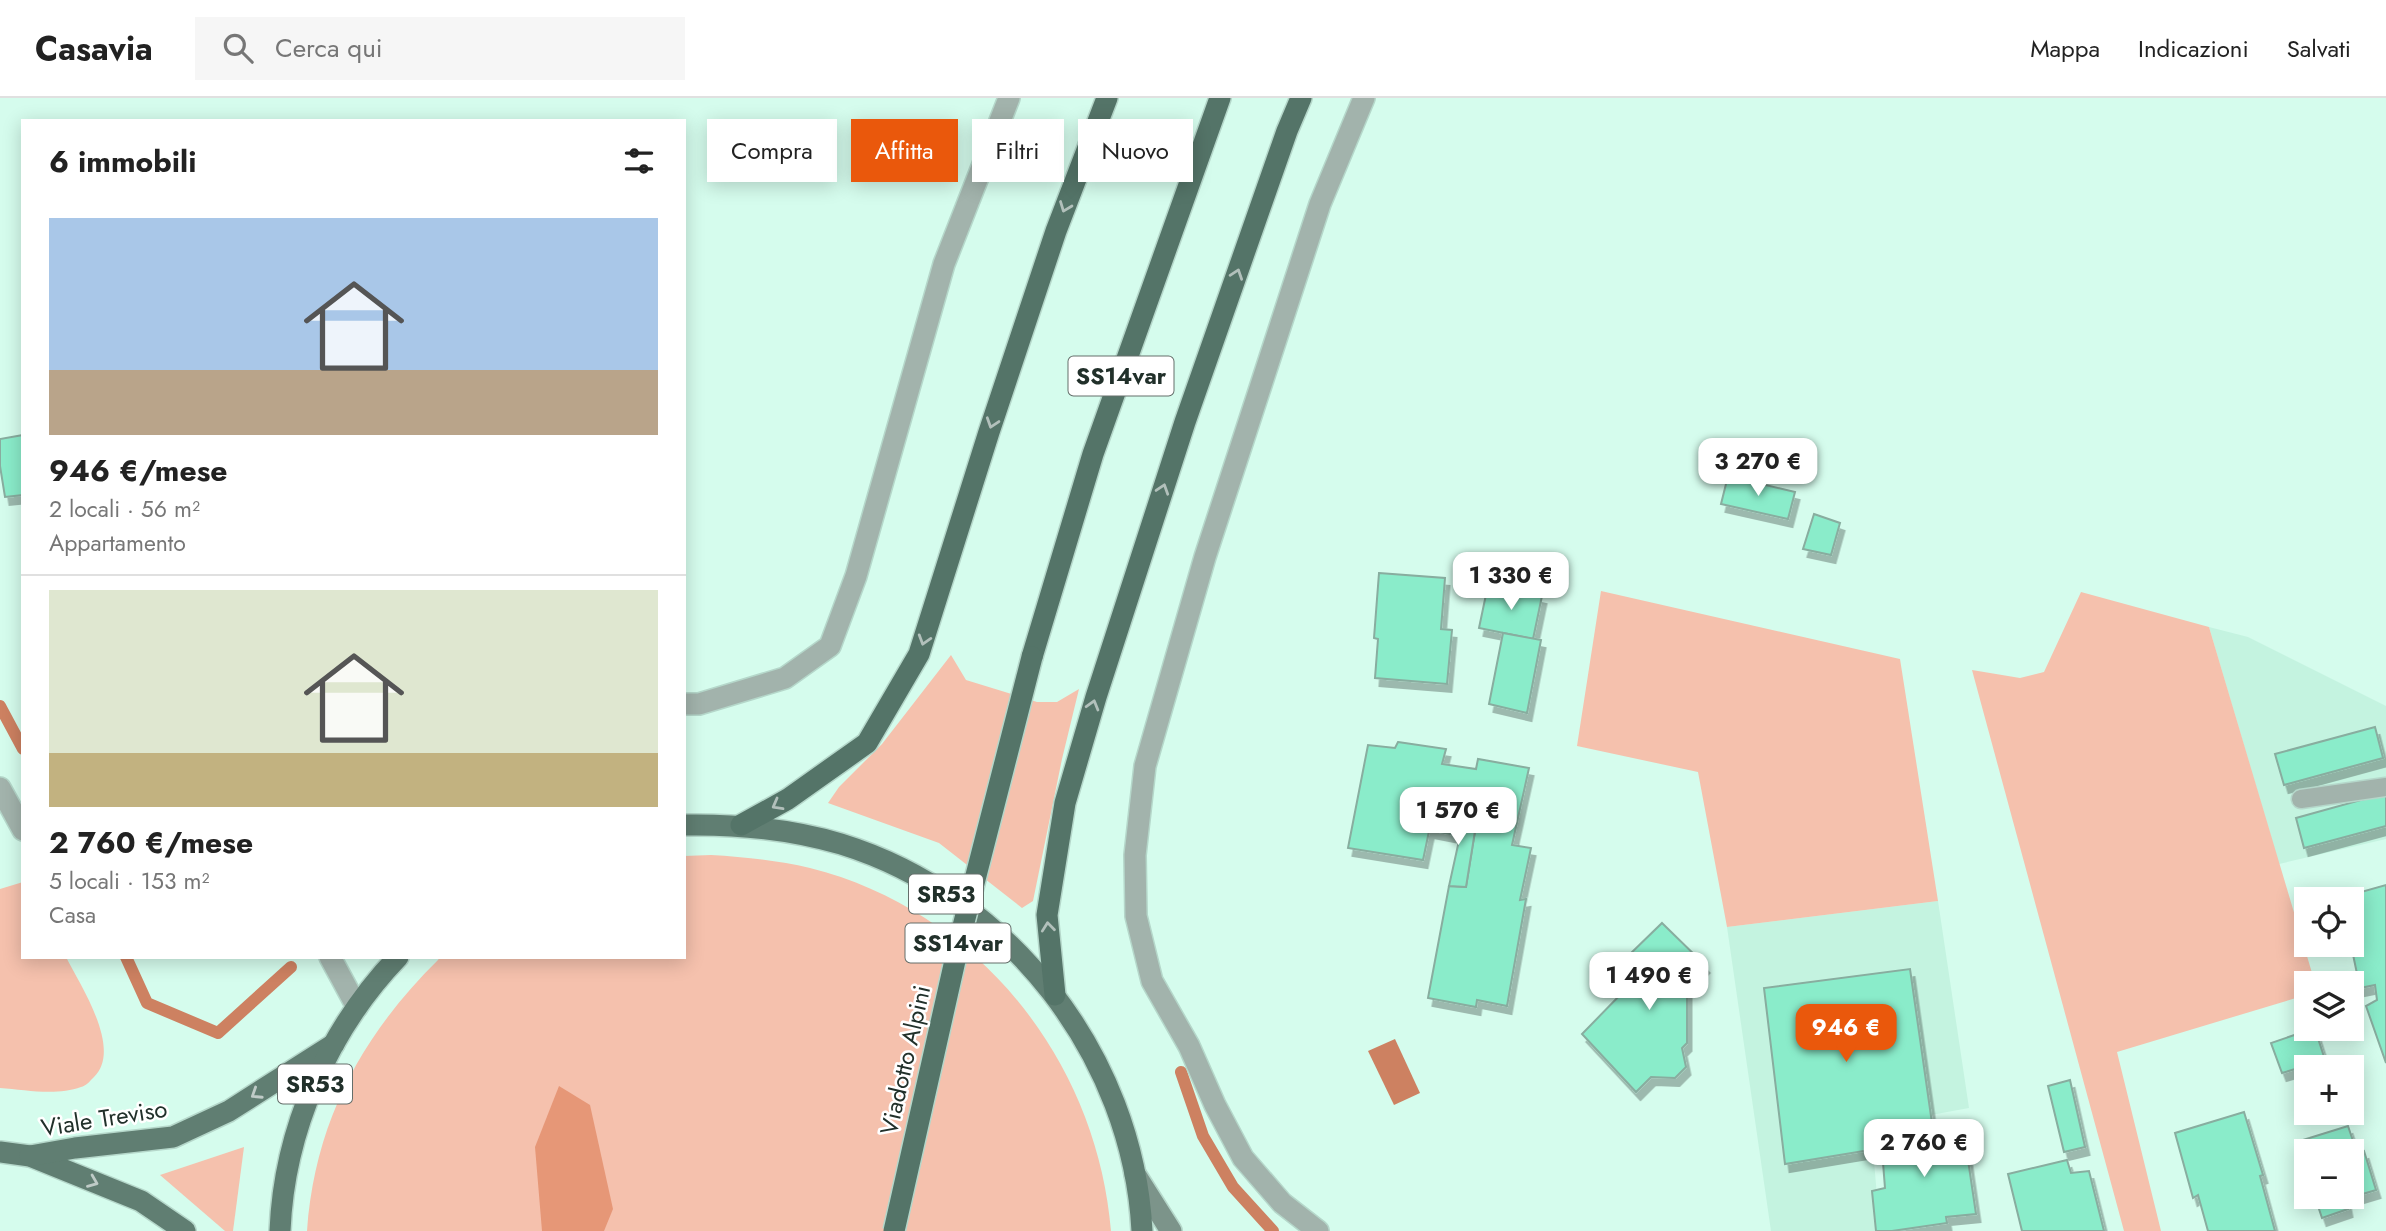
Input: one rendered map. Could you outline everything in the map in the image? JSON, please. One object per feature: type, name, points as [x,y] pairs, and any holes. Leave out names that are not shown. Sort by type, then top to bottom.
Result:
[{"type":"highway","points":[[741,825],[788,799],[867,743],[919,654],[1056,231],[1107,98]]},
{"type":"highway","name":"Viadotto Alpini","points":[[894,1231],[961,934],[1032,657],[1093,454],[1220,98]]},
{"type":"highway","points":[[1055,995],[1046,915],[1065,803],[1096,697],[1185,422],[1301,98]]},
{"type":"main road","name":"SR53","points":[[686,825],[741,825],[788,831],[844,845],[917,877],[983,921],[1025,960],[1055,995],[1080,1032],[1102,1073],[1119,1115],[1135,1174],[1142,1231]]},
{"type":"main road","name":"SR53","points":[[280,1231],[284,1187],[294,1141],[306,1105],[334,1044],[357,1007],[396,959]]},
{"type":"main road","name":"Viale Treviso","points":[[30,1156],[173,1137],[229,1111],[334,1044]]},
{"type":"main road","name":"SR53","points":[[0,1152],[30,1156]]},
{"type":"main road","name":"Viale Treviso","points":[[30,1156],[141,1201],[185,1231]]},
{"type":"main road","name":"SR53","points":[[1135,1174],[1171,1231]]},
{"type":"street","points":[[686,704],[699,704],[785,678],[830,646],[856,576],[944,264],[1009,98]]},
{"type":"street","points":[[1318,1231],[1282,1203],[1243,1158],[1215,1105],[1189,1046],[1152,981],[1136,916],[1135,855],[1145,766],[1205,558],[1320,204],[1364,98]]},
{"type":"street","points":[[0,788],[21,826]]},
{"type":"street","points":[[331,959],[357,1007]]},
{"type":"lane","points":[[2301,799],[2386,787]]},
{"type":"shaded area","points":[[1601,591],[1900,659],[1938,901],[1727,927],[1698,772],[1577,746]]},
{"type":"shaded area","points":[[2081,592],[2209,627],[2294,912],[2294,957],[2307,957],[2311,971],[2294,971],[2294,999],[2117,1052],[2161,1231],[2124,1231],[1972,670],[2020,678],[2044,672]]},
{"type":"shaded area","points":[[2209,627],[2248,637],[2386,706],[2386,839],[2279,864]]},
{"type":"shaded area","points":[[951,655],[966,680],[1037,702],[1057,702],[1079,689],[1033,901],[1022,908],[939,843],[828,803],[839,787],[882,744]]},
{"type":"shaded area","points":[[711,855],[798,865],[871,889],[926,919],[975,956],[1018,1002],[1054,1053],[1082,1108],[1101,1168],[1111,1231],[307,1231],[320,1153],[347,1083],[386,1019],[439,959],[686,959],[686,856]]},
{"type":"shaded area","points":[[21,883],[21,959],[67,959],[89,1000],[102,1034],[104,1050],[102,1065],[94,1077],[83,1086],[72,1090],[41,1092],[0,1088],[0,889]]},
{"type":"shaded area","points":[[1938,901],[1969,1108],[1871,1126],[1880,1231],[1771,1231],[1727,927]]},
{"type":"shaded area","points":[[1395,1039],[1420,1093],[1394,1105],[1368,1051]]},
{"type":"shaded area","points":[[559,1086],[590,1105],[613,1209],[604,1231],[542,1231],[535,1147]]},
{"type":"shaded area","points":[[244,1147],[233,1231],[225,1231],[160,1175]]},
{"type":"building","points":[[21,435],[21,495],[5,497],[0,466],[0,439]]},
{"type":"building","points":[[1728,476],[1795,492],[1788,519],[1721,504]]},
{"type":"building","points":[[1814,514],[1840,523],[1831,555],[1803,549]]},
{"type":"building","points":[[1379,573],[1445,578],[1441,629],[1452,630],[1447,684],[1375,678],[1378,639],[1374,638]]},
{"type":"building","points":[[1488,585],[1542,596],[1533,639],[1479,628]]},
{"type":"building","points":[[1503,633],[1541,640],[1527,713],[1489,704]]},
{"type":"building","points":[[2375,727],[2383,758],[2284,785],[2275,754]]},
{"type":"building","points":[[1398,742],[1446,749],[1442,764],[1476,769],[1478,759],[1529,768],[1512,845],[1531,848],[1520,900],[1526,899],[1507,1006],[1477,1000],[1476,1007],[1428,998],[1449,886],[1466,887],[1476,825],[1432,817],[1423,860],[1348,848],[1368,745],[1395,748]]},
{"type":"building","points":[[2386,793],[2386,826],[2304,848],[2296,818]]},
{"type":"building","points":[[1432,817],[1476,825],[1466,887],[1449,886],[1460,836],[1429,830]]},
{"type":"building","points":[[2386,885],[2386,1063],[2366,1006],[2377,1000],[2375,985],[2364,987],[2364,971],[2356,971],[2354,957],[2364,957],[2364,891]]},
{"type":"building","points":[[1662,923],[1705,965],[1687,983],[1687,1043],[1682,1048],[1686,1067],[1675,1078],[1651,1077],[1636,1092],[1582,1034],[1624,991],[1627,957]]},
{"type":"building","points":[[1910,969],[1932,1123],[1908,1127],[1908,1133],[1881,1137],[1882,1148],[1785,1164],[1764,988]]},
{"type":"building","points":[[2294,1035],[2294,1041],[2319,1041],[2323,1055],[2294,1055],[2294,1069],[2282,1073],[2271,1043]]},
{"type":"building","points":[[2070,1080],[2085,1147],[2064,1152],[2048,1086]]},
{"type":"building","points":[[2244,1112],[2263,1175],[2260,1176],[2275,1231],[2208,1231],[2198,1195],[2193,1198],[2175,1133]]},
{"type":"building","points":[[1940,1122],[1942,1129],[1963,1126],[1976,1214],[1946,1217],[1947,1223],[1876,1231],[1872,1191],[1885,1188],[1881,1137],[1908,1133],[1908,1127]]},
{"type":"building","points":[[2348,1126],[2352,1139],[2306,1139]]},
{"type":"building","points":[[2364,1151],[2376,1190],[2364,1194]]},
{"type":"building","points":[[2067,1160],[2071,1173],[2089,1171],[2104,1231],[2022,1231],[2008,1174]]},
{"type":"building","points":[[2319,1209],[2348,1209],[2322,1218]]},
{"type":"waterway","points":[[0,706],[21,745]]},
{"type":"waterway","points":[[127,959],[147,1003],[218,1033],[291,967]]},
{"type":"waterway","points":[[1181,1072],[1203,1136],[1233,1187],[1273,1231]]}]
